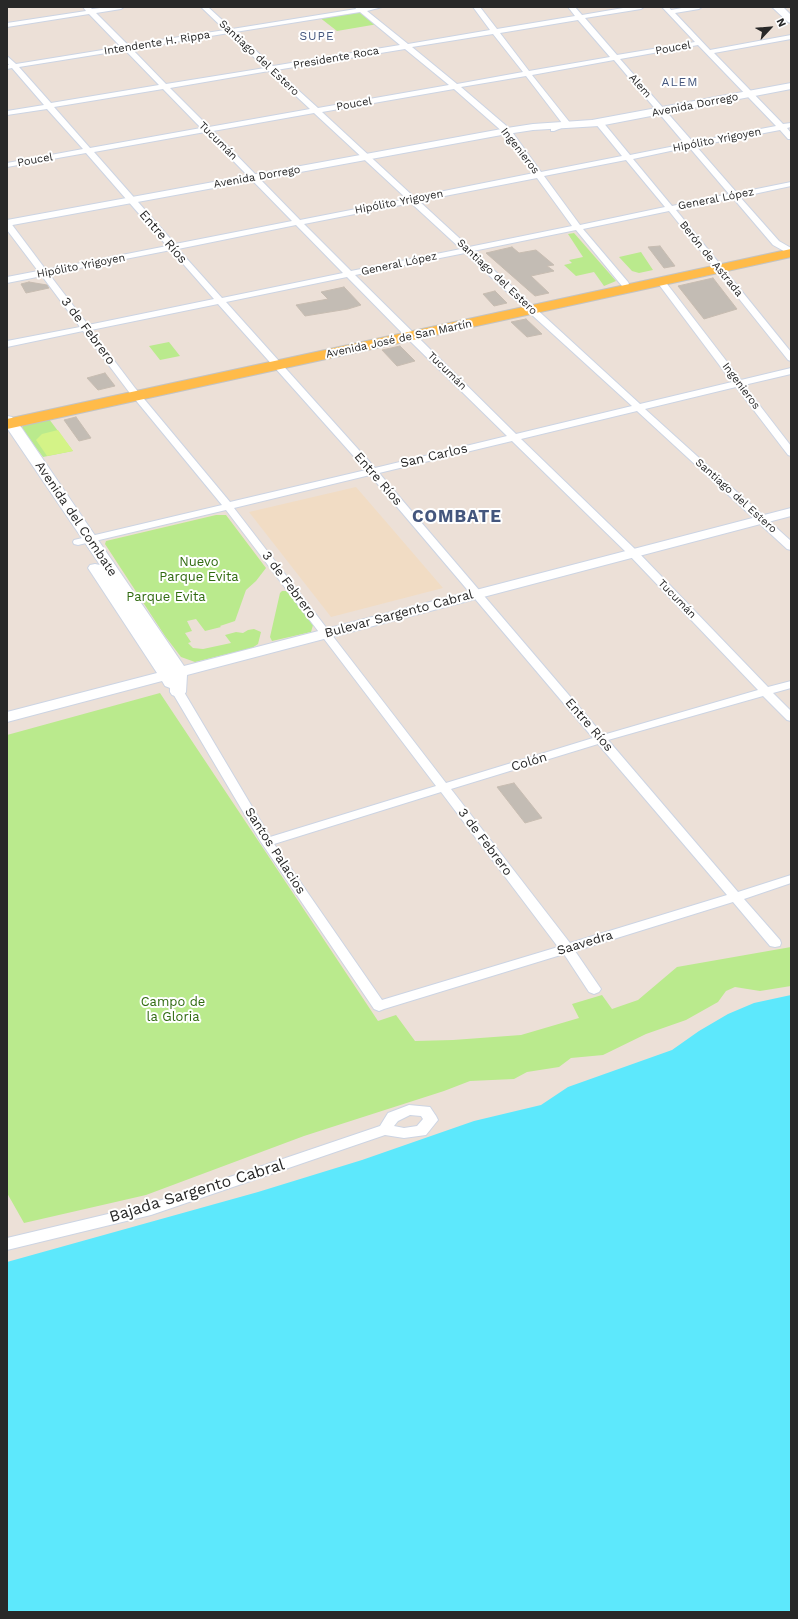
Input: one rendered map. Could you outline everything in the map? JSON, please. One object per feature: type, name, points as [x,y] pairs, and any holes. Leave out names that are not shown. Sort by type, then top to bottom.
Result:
[{"type":"main road","points":[[777,7],[791,20]]},
{"type":"main road","name":"Avenida Dorrego","points":[[507,131],[524,132],[599,123],[791,86]]},
{"type":"main road","name":"Avenida Dorrego","points":[[7,223],[507,131],[566,124],[599,123]]},
{"type":"main road","name":"Avenida José de San Martín","points":[[8,424],[135,393],[408,334],[625,284],[717,267],[789,251]]},
{"type":"main road","name":"Avenida José de San Martín","points":[[529,307],[661,282],[717,267]]},
{"type":"main road","name":"Avenida del Combate","points":[[8,424],[174,680]]},
{"type":"main road","name":"Bulevar Sargento Cabral","points":[[7,726],[329,637],[766,523],[791,512]]},
{"type":"main road","name":"Bulevar Sargento Cabral","points":[[766,523],[791,522]]},
{"type":"main road","name":"Bulevar Sargento Cabral","points":[[7,717],[174,680]]},
{"type":"street","points":[[7,25],[89,9],[121,7]]},
{"type":"street","name":"Santiago del Estero","points":[[204,7],[638,408],[791,547]]},
{"type":"street","name":"Intendente H. Rippa","points":[[11,67],[360,8],[379,7]]},
{"type":"street","points":[[476,7],[566,124],[554,129]]},
{"type":"street","name":"Alem","points":[[571,7],[690,145],[736,195],[776,243],[789,251]]},
{"type":"street","name":"Presidente Roca","points":[[7,113],[579,16],[641,7]]},
{"type":"street","points":[[668,9],[699,7]]},
{"type":"street","name":"Ingenieros","points":[[360,8],[507,131],[577,227],[625,284]]},
{"type":"street","name":"Tucumán","points":[[89,9],[408,334],[637,557],[791,718]]},
{"type":"street","points":[[668,9],[791,137]]},
{"type":"street","name":"Poucel","points":[[709,52],[791,37]]},
{"type":"street","name":"Poucel","points":[[7,165],[700,43]]},
{"type":"street","name":"Entre Ríos","points":[[7,58],[11,67],[49,106],[219,300],[372,471],[775,943]]},
{"type":"street","name":"Berón de Astrada","points":[[599,123],[670,208],[791,358]]},
{"type":"street","name":"Hipólito Yrigoyen","points":[[7,280],[791,126]]},
{"type":"street","name":"General López","points":[[7,344],[791,184]]},
{"type":"street","name":"3 de Febrero","points":[[7,223],[135,393],[228,506],[329,637],[567,949],[594,989]]},
{"type":"street","name":"Ingenieros","points":[[661,282],[791,453]]},
{"type":"street","name":"San Carlos","points":[[83,540],[791,371]]},
{"type":"street","name":"Santos Palacios","points":[[174,680],[267,842],[378,1006]]},
{"type":"street","name":"Colón","points":[[267,842],[602,739],[791,684]]},
{"type":"street","name":"Saavedra","points":[[378,1006],[791,879]]},
{"type":"street","name":"Bajada Sargento Cabral","points":[[7,1244],[151,1209],[385,1130]]},
{"type":"shaded area","points":[[356,487],[443,588],[331,617],[249,512]]},
{"type":"green space","points":[[361,10],[378,24],[337,31],[319,17]]},
{"type":"green space","points":[[574,233],[616,281],[604,286],[594,272],[576,276],[564,265],[572,263],[569,260],[583,257],[568,234]]},
{"type":"green space","points":[[641,252],[653,270],[639,273],[632,271],[619,257]]},
{"type":"green space","points":[[169,342],[180,356],[160,360],[149,346]]},
{"type":"green space","points":[[49,419],[73,451],[43,457],[21,428],[26,424]]},
{"type":"green space","points":[[58,430],[73,451],[47,456],[36,440],[42,434]]},
{"type":"green space","name":"Nuevo Parque Evita","points":[[216,515],[226,515],[266,568],[256,581],[246,590],[235,621],[220,626],[221,627],[205,631],[196,619],[187,621],[192,631],[185,633],[191,642],[188,643],[193,648],[203,649],[231,643],[225,635],[236,632],[243,633],[254,629],[261,632],[258,644],[252,648],[195,662],[181,657],[165,636],[105,544],[106,541]]},
{"type":"green space","points":[[282,591],[288,591],[313,625],[311,632],[272,641],[270,637],[280,593]]},
{"type":"green space","name":"Campo de la Gloria","points":[[160,693],[378,1021],[396,1015],[415,1041],[521,1035],[579,1018],[572,1004],[602,995],[612,1009],[638,1000],[677,967],[791,947],[791,986],[760,991],[735,987],[726,991],[718,1002],[686,1020],[646,1034],[603,1055],[571,1058],[559,1067],[527,1072],[514,1079],[470,1081],[444,1091],[304,1136],[146,1195],[24,1223],[7,1193],[7,735]]},
{"type":"water","points":[[791,995],[791,1612],[7,1612],[7,1262],[258,1192],[362,1160],[474,1121],[541,1105],[568,1087],[672,1050],[699,1031],[728,1014],[754,1003]]},
{"type":"building","points":[[660,246],[675,266],[664,268],[648,247]]},
{"type":"building","points":[[512,247],[519,253],[536,250],[554,265],[547,266],[554,271],[531,276],[549,293],[535,296],[486,253]]},
{"type":"building","points":[[713,278],[737,309],[704,319],[678,286]]},
{"type":"building","points":[[29,282],[47,285],[49,288],[26,293],[21,284]]},
{"type":"building","points":[[344,287],[361,305],[348,309],[305,316],[296,305],[328,299],[321,292]]},
{"type":"building","points":[[495,291],[507,303],[494,306],[483,294]]},
{"type":"building","points":[[526,319],[542,334],[527,337],[511,322]]},
{"type":"building","points":[[400,346],[415,361],[397,366],[382,350]]},
{"type":"building","points":[[105,373],[115,386],[98,390],[87,378]]},
{"type":"building","points":[[76,417],[91,438],[79,441],[64,420]]},
{"type":"building","points":[[514,783],[542,818],[525,823],[497,787]]},
{"type":"district","name":"SUPE","points":[[317,36]]},
{"type":"district","name":"ALEM","points":[[680,82]]},
{"type":"district","name":"COMBATE","points":[[457,517]]},
{"type":"park label","name":"Parque Evita","points":[[166,597]]}]
